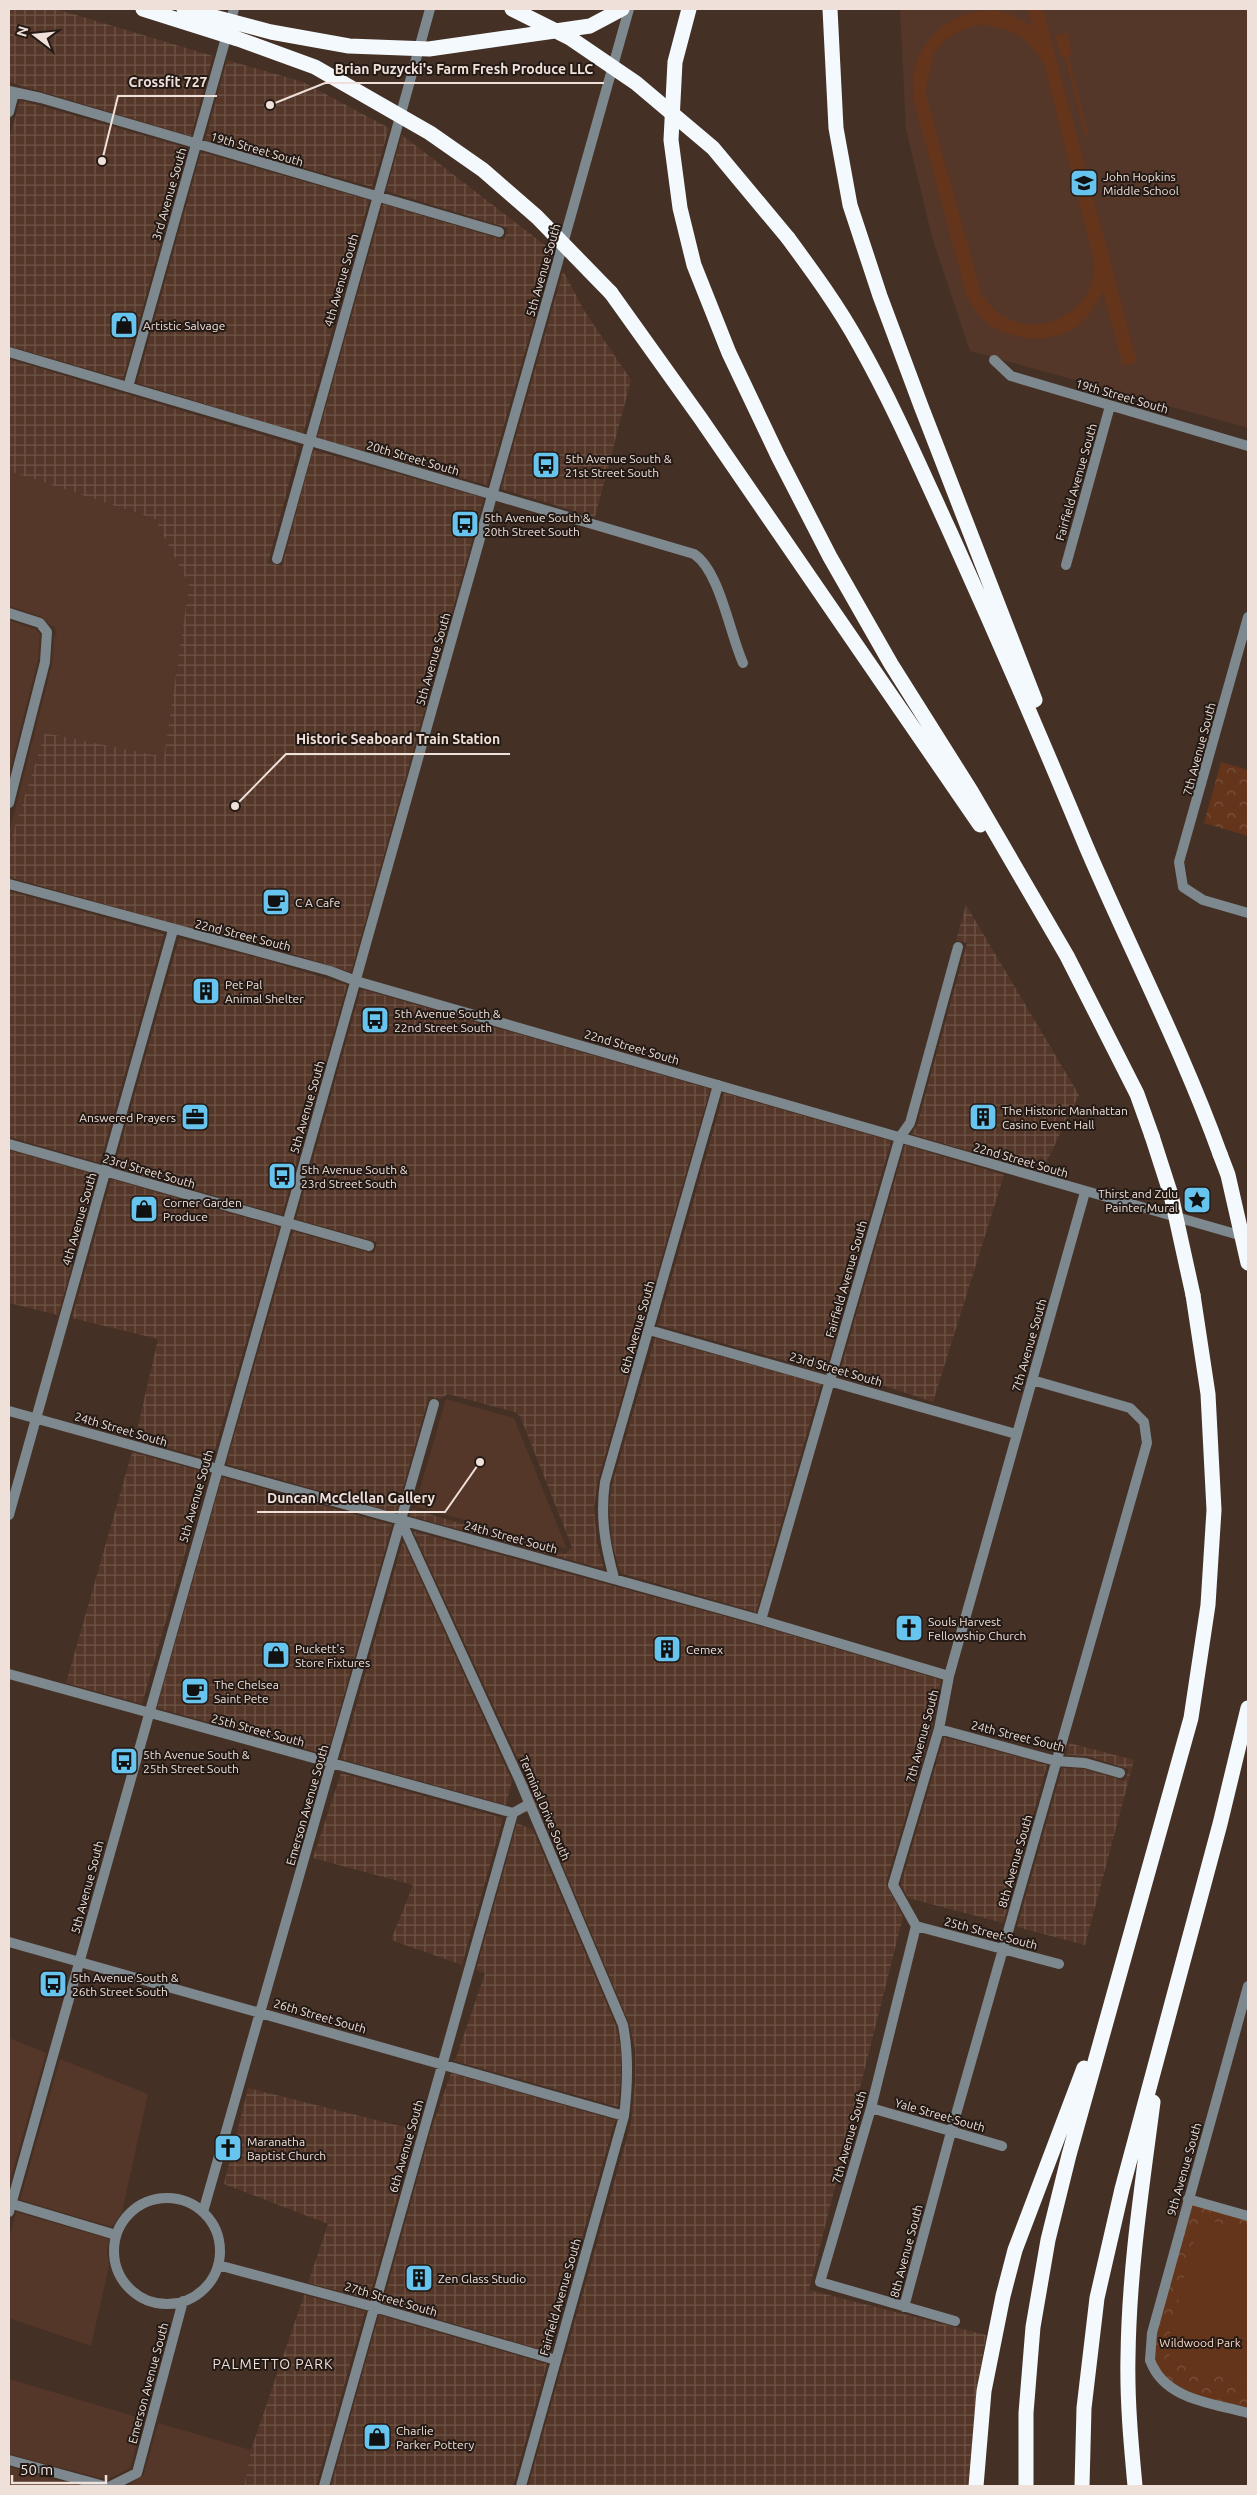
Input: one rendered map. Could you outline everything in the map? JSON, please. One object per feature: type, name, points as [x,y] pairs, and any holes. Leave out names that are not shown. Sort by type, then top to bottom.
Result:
[{"type":"highway","points":[[143,9],[238,39],[315,67],[430,133],[483,170],[537,217],[610,293],[839,618],[1067,956]]},
{"type":"highway","points":[[184,9],[271,32],[350,46],[429,49],[590,26],[622,9]]},
{"type":"highway","points":[[512,9],[570,38],[636,84],[713,148],[788,238],[828,294],[858,342],[888,399],[1006,656],[1122,930],[1160,1009],[1204,1110],[1228,1175],[1248,1263]]},
{"type":"highway","points":[[689,9],[676,62],[671,140],[680,208],[694,265],[729,353],[778,456],[830,557],[891,664],[971,791],[1067,956],[1138,1094],[1171,1195],[1193,1295],[1208,1394],[1214,1510],[1208,1606],[1191,1718],[1069,2155],[1046,2250],[1033,2327],[1026,2413],[1026,2486]]},
{"type":"highway","points":[[830,9],[836,128],[850,205],[880,296],[920,406],[1006,623],[1122,930]]},
{"type":"highway","points":[[1082,2486],[1084,2408],[1097,2298],[1122,2189],[1220,1824],[1248,1708]]},
{"type":"highway","points":[[976,2486],[984,2392],[991,2351],[1015,2250],[1117,1983]]},
{"type":"highway","points":[[1135,2486],[1128,2408],[1131,2298],[1139,2207],[1161,2042]]},
{"type":"street","name":"3rd Avenue South","points":[[128,387],[234,9]]},
{"type":"street","name":"4th Avenue South","points":[[277,559],[430,9]]},
{"type":"street","name":"5th Avenue South","points":[[10,2206],[629,9]]},
{"type":"street","name":"19th Street South","points":[[12,92],[41,98],[499,232]]},
{"type":"street","points":[[9,112],[12,92]]},
{"type":"street","name":"20th Street South","points":[[9,352],[308,442],[682,550],[701,559],[726,612],[734,644],[743,663]]},
{"type":"street","name":"19th Street South","points":[[994,360],[1011,376],[1248,446]]},
{"type":"street","name":"Fairfield Avenue South","points":[[1066,565],[1110,406]]},
{"type":"street","points":[[9,613],[40,624],[47,632],[45,662],[9,803]]},
{"type":"street","name":"7th Avenue South","points":[[1248,617],[1244,649],[1179,862],[1183,887],[1203,900],[1248,913]]},
{"type":"street","name":"22nd Street South","points":[[9,884],[330,971],[356,981],[1248,1238]]},
{"type":"street","name":"4th Avenue South","points":[[9,1515],[173,930]]},
{"type":"street","name":"Fairfield Avenue South","points":[[761,1620],[900,1137],[910,1123],[958,947]]},
{"type":"street","name":"6th Avenue South","points":[[614,1578],[604,1533],[601,1507],[605,1482],[718,1085]]},
{"type":"street","name":"23rd Street South","points":[[9,1144],[369,1246]]},
{"type":"street","name":"7th Avenue South","points":[[904,2307],[820,2282],[871,2108],[916,1926],[893,1885],[939,1729],[949,1676],[1016,1434],[1086,1192]]},
{"type":"street","name":"23rd Street South","points":[[649,1330],[1016,1434]]},
{"type":"street","name":"8th Avenue South","points":[[904,2307],[951,2132],[1147,1443],[1144,1422],[1130,1408],[1032,1380]]},
{"type":"street","name":"Emerson Avenue South","points":[[203,2212],[434,1404]]},
{"type":"street","name":"24th Street South","points":[[9,1410],[401,1521],[614,1578],[949,1676]]},
{"type":"street","name":"Terminal Drive South","points":[[401,1521],[529,1804],[623,2025],[628,2049],[628,2080],[624,2116]]},
{"type":"street","name":"25th Street South","points":[[9,1674],[513,1813]]},
{"type":"street","name":"24th Street South","points":[[939,1729],[1056,1761],[1085,1762],[1120,1773]]},
{"type":"street","points":[[513,1813],[529,1804]]},
{"type":"street","name":"6th Avenue South","points":[[324,2486],[513,1813]]},
{"type":"street","name":"25th Street South","points":[[916,1926],[1059,1964]]},
{"type":"street","name":"26th Street South","points":[[9,1942],[624,2116]]},
{"type":"street","name":"9th Avenue South","points":[[1248,1986],[1245,2013],[1188,2199],[1152,2333],[1150,2360],[1158,2376],[1176,2392],[1248,2413]]},
{"type":"street","name":"Yale Street South","points":[[871,2108],[1002,2146]]},
{"type":"street","name":"Fairfield Avenue South","points":[[520,2486],[624,2116]]},
{"type":"street","points":[[171,2198],[188,2202],[203,2212],[212,2223],[218,2236],[220,2250],[218,2265],[212,2279],[203,2290],[183,2301],[158,2304],[141,2298],[127,2286],[118,2271],[114,2253],[116,2235],[124,2219],[137,2207],[153,2200],[171,2198]]},
{"type":"street","points":[[1188,2199],[1248,2216]]},
{"type":"street","points":[[10,2206],[116,2235]]},
{"type":"street","name":"27th Street South","points":[[218,2265],[374,2307],[556,2360]]},
{"type":"street","name":"Emerson Avenue South","points":[[111,2486],[137,2473],[183,2301]]},
{"type":"street","points":[[904,2307],[955,2321]]},
{"type":"street","points":[[9,2460],[104,2486]]},
{"type":"shaded area","points":[[9,9],[56,9],[213,56],[191,136],[9,82]]},
{"type":"shaded area","name":"John Hopkins Middle School","points":[[900,9],[1248,9],[1248,428],[970,351],[932,237],[906,129]]},
{"type":"shaded area","points":[[227,60],[303,82],[389,128],[372,187],[205,140]]},
{"type":"shaded area","points":[[20,100],[187,148],[123,379],[9,346],[9,139]]},
{"type":"shaded area","points":[[402,135],[553,253],[487,485],[317,438],[383,204],[504,240],[508,228],[386,191]]},
{"type":"shaded area","points":[[201,152],[369,200],[303,434],[137,383]]},
{"type":"shaded area","points":[[563,271],[585,312],[631,380],[595,517],[501,489]]},
{"type":"shaded area","points":[[9,359],[299,446],[268,563],[282,566],[313,450],[484,498],[351,972],[270,947],[175,924],[9,877],[9,845],[45,733],[164,757],[189,585],[155,519],[9,471]]},
{"type":"shaded area","points":[[9,471],[155,519],[189,585],[164,758],[45,733],[9,845],[9,833],[52,664],[54,636],[57,634],[54,626],[51,626],[42,617],[9,606]]},
{"type":"shaded area","points":[[9,620],[35,629],[40,634],[38,660],[9,774]]},
{"type":"shaded area","points":[[9,891],[164,934],[100,1163],[9,1137]]},
{"type":"shaded area","points":[[966,905],[1079,1095],[1045,1165],[1010,1163],[911,1134],[917,1125],[967,943],[956,940]]},
{"type":"shaded area","points":[[179,938],[266,960],[347,985],[282,1215],[114,1167]]},
{"type":"shaded area","points":[[361,989],[710,1089],[598,1480],[594,1507],[597,1542],[604,1569],[410,1516],[412,1509],[565,1554],[572,1547],[520,1416],[515,1412],[448,1394],[440,1399],[429,1396],[396,1513],[226,1464],[293,1231],[374,1254],[377,1242],[296,1219]]},
{"type":"shaded area","points":[[724,1093],[891,1141],[825,1372],[658,1325]]},
{"type":"shaded area","points":[[905,1145],[1004,1175],[933,1402],[840,1371]]},
{"type":"shaded area","points":[[9,1150],[97,1175],[58,1315],[9,1303]]},
{"type":"shaded area","points":[[111,1179],[279,1227],[212,1460],[135,1439],[158,1339],[72,1318]]},
{"type":"shaded area","points":[[655,1338],[821,1384],[756,1612],[620,1573],[612,1542],[609,1507],[612,1484]]},
{"type":"shaded area","points":[[446,1399],[514,1418],[567,1549],[415,1506]]},
{"type":"shaded area","points":[[132,1452],[208,1473],[142,1704],[66,1683]]},
{"type":"shaded area","points":[[222,1477],[392,1525],[327,1755],[157,1708]]},
{"type":"shaded area","points":[[413,1531],[760,1626],[941,1680],[932,1727],[886,1883],[903,1917],[809,2290],[986,2335],[977,2390],[968,2486],[528,2486],[631,2123],[635,2081],[635,2049],[629,2023],[545,1823],[541,1819],[520,1810],[527,1779]]},
{"type":"shaded area","points":[[403,1541],[512,1781],[506,1805],[341,1759]]},
{"type":"shaded area","points":[[944,1737],[1047,1765],[1003,1923],[908,1898],[901,1884]]},
{"type":"shaded area","points":[[1069,1743],[1134,1760],[1085,1945],[1017,1927],[1062,1768],[1084,1769],[1125,1781],[1129,1769],[1087,1756],[1066,1755]]},
{"type":"shaded area","points":[[341,1773],[503,1818],[462,1965],[391,1940],[413,1885],[313,1858]]},
{"type":"shaded area","points":[[517,1823],[533,1830],[616,2026],[621,2049],[621,2079],[618,2107],[455,2061],[485,1973],[476,1970]]},
{"type":"shaded area","points":[[9,2038],[46,2053],[9,2185]]},
{"type":"shaded area","points":[[60,2059],[148,2094],[122,2212],[112,2227],[20,2200]]},
{"type":"shaded area","points":[[451,2073],[615,2120],[550,2352],[383,2303],[430,2133]]},
{"type":"shaded area","points":[[248,2088],[416,2130],[369,2299],[308,2283],[328,2224],[224,2184]]},
{"type":"shaded area","points":[[16,2212],[109,2239],[107,2252],[109,2266],[91,2346],[9,2318],[9,2239]]},
{"type":"shaded area","points":[[304,2295],[365,2311],[316,2486],[244,2486],[251,2450]]},
{"type":"shaded area","points":[[379,2315],[547,2364],[513,2486],[331,2486]]},
{"type":"shaded area","points":[[9,2379],[144,2419],[130,2468],[107,2480],[9,2454]]},
{"type":"shaded area","points":[[158,2423],[251,2450],[244,2486],[127,2486],[144,2475]]},
{"type":"shaded area","points":[[9,2467],[79,2486],[9,2486]]},
{"type":"green space","points":[[1028,9],[1043,9],[1137,362],[1123,365],[1103,292],[1091,312],[1081,323],[1069,331],[1056,336],[1042,338],[1028,338],[1000,330],[978,314],[966,294],[914,101],[913,74],[924,47],[933,35],[955,19],[983,11],[998,11],[1016,17],[1032,27]],"holes":[[[975,25],[1008,31],[1025,40],[1039,56],[1045,67],[1094,261],[1092,281],[1087,293],[1079,304],[1059,319],[1046,323],[1034,325],[1008,319],[994,309],[982,296],[925,92],[934,53],[945,40]]]},
{"type":"green space","points":[[1067,33],[1072,54],[1068,56],[1089,136],[1086,137],[1065,57],[1061,57],[1055,36]]},
{"type":"green space","points":[[1221,762],[1248,770],[1248,836],[1204,823]]},
{"type":"green space","name":"Wildwood Park","points":[[1188,2199],[1248,2216],[1248,2413],[1169,2387],[1150,2360]]},
{"type":"green space","name":"Wildwood Park","points":[[1200,2218],[1248,2231],[1248,2383],[1171,2361],[1167,2344]]},
{"type":"place","name":"Brian Puzycki's Farm Fresh Produce LLC","points":[[270,105]]},
{"type":"place","name":"Crossfit 727","points":[[102,161]]},
{"type":"place","name":"John Hopkins Middle School","points":[[1084,183]]},
{"type":"place","name":"Artistic Salvage","points":[[124,325]]},
{"type":"place","name":"5th Avenue South & 21st Street South","points":[[546,465]]},
{"type":"place","name":"5th Avenue South & 20th Street South","points":[[465,524]]},
{"type":"place","name":"Historic Seaboard Train Station","points":[[235,806]]},
{"type":"place","name":"C A Cafe","points":[[276,902]]},
{"type":"place","name":"Pet Pal Animal Shelter","points":[[206,991]]},
{"type":"place","name":"5th Avenue South & 22nd Street South","points":[[375,1020]]},
{"type":"place","name":"Answered Prayers","points":[[195,1117]]},
{"type":"place","name":"The Historic Manhattan Casino Event Hall","points":[[983,1117]]},
{"type":"place","name":"5th Avenue South & 23rd Street South","points":[[282,1176]]},
{"type":"place","name":"Thirst and Zulu Painter Mural","points":[[1197,1200]]},
{"type":"place","name":"Corner Garden Produce","points":[[144,1209]]},
{"type":"place","name":"Duncan McClellan Gallery","points":[[480,1462]]},
{"type":"place","name":"Souls Harvest Fellowship Church","points":[[909,1628]]},
{"type":"place","name":"Cemex","points":[[667,1649]]},
{"type":"place","name":"Puckett's Store Fixtures","points":[[276,1655]]},
{"type":"place","name":"The Chelsea Saint Pete","points":[[195,1691]]},
{"type":"place","name":"5th Avenue South & 25th Street South","points":[[124,1761]]},
{"type":"place","name":"5th Avenue South & 26th Street South","points":[[53,1984]]},
{"type":"place","name":"Maranatha Baptist Church","points":[[228,2148]]},
{"type":"place","name":"Zen Glass Studio","points":[[419,2278]]},
{"type":"place","name":"Charlie Parker Pottery","points":[[377,2437]]},
{"type":"district","name":"PALMETTO PARK","points":[[273,2364]]}]
